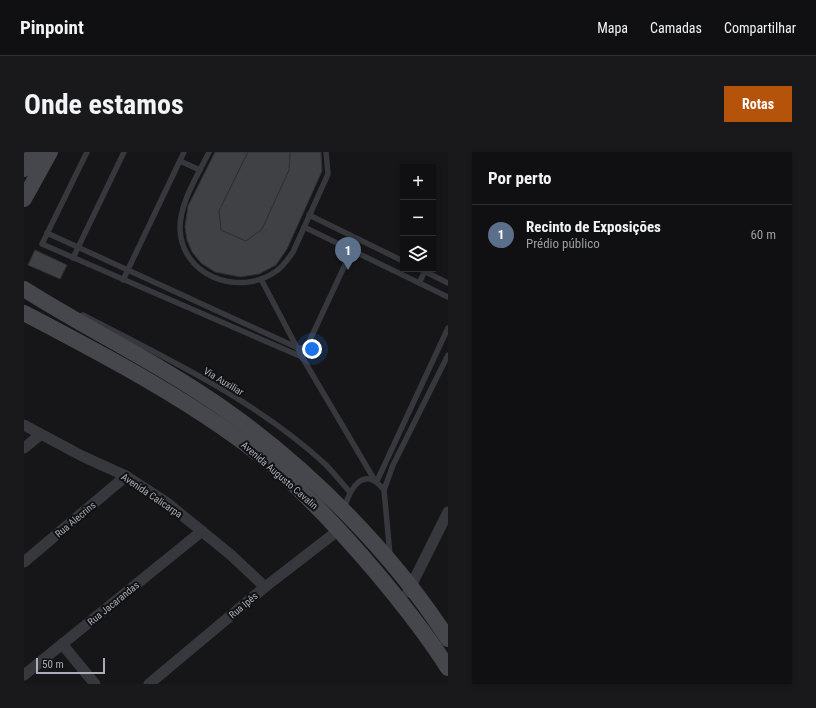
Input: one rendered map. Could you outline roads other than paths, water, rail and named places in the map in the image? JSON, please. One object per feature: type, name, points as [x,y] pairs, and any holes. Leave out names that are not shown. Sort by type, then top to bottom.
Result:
[{"type":"main road","points":[[24,170],[34,152]]},
{"type":"main road","points":[[24,199],[50,152]]},
{"type":"main road","name":"Avenida Augusto Cavalin","points":[[24,289],[71,328]]},
{"type":"main road","name":"Avenida Augusto Cavalin","points":[[24,313],[71,328],[186,384],[247,436],[275,447],[345,520],[390,563],[410,587],[448,639]]},
{"type":"main road","name":"Avenida Augusto Cavalin","points":[[345,520],[402,603],[435,647],[448,668]]},
{"type":"street","name":"Avenida Calicarpa","points":[[24,425],[126,476],[166,502],[202,531],[265,587]]},
{"type":"street","points":[[24,448],[40,434]]},
{"type":"street","name":"Rua Alecrins","points":[[24,562],[126,476]]},
{"type":"street","points":[[402,603],[448,512]]},
{"type":"street","name":"Rua Ipês","points":[[149,684],[345,520]]},
{"type":"street","name":"Rua Jacarandas","points":[[24,675],[202,531]]},
{"type":"street","points":[[62,644],[95,684]]},
{"type":"lane","points":[[87,152],[42,244],[302,357]]},
{"type":"lane","points":[[73,258],[124,152]]},
{"type":"lane","points":[[123,280],[184,152]]},
{"type":"lane","points":[[209,152],[184,203],[180,219],[181,243],[187,256],[202,271],[212,278],[240,283],[261,279],[275,272],[286,262],[328,174],[326,152]]},
{"type":"lane","points":[[180,161],[200,170]]},
{"type":"lane","points":[[309,216],[400,260]]},
{"type":"lane","points":[[304,227],[448,297]]},
{"type":"lane","points":[[47,233],[298,348],[306,348]]},
{"type":"lane","points":[[302,357],[357,239]]},
{"type":"lane","points":[[419,283],[422,272]]},
{"type":"lane","points":[[426,272],[448,283]]},
{"type":"lane","points":[[261,279],[302,357],[375,480],[384,490]]},
{"type":"lane","name":"Via Auxiliar","points":[[71,328],[79,316],[83,315],[209,382],[240,401],[305,447],[326,465],[349,491]]},
{"type":"lane","points":[[375,480],[448,328]]},
{"type":"lane","points":[[390,563],[384,490],[393,465],[448,356]]},
{"type":"lane","points":[[345,520],[349,491],[367,478],[375,480]]},
{"type":"place","name":"Recinto de Exposições","points":[[348,270]]}]
